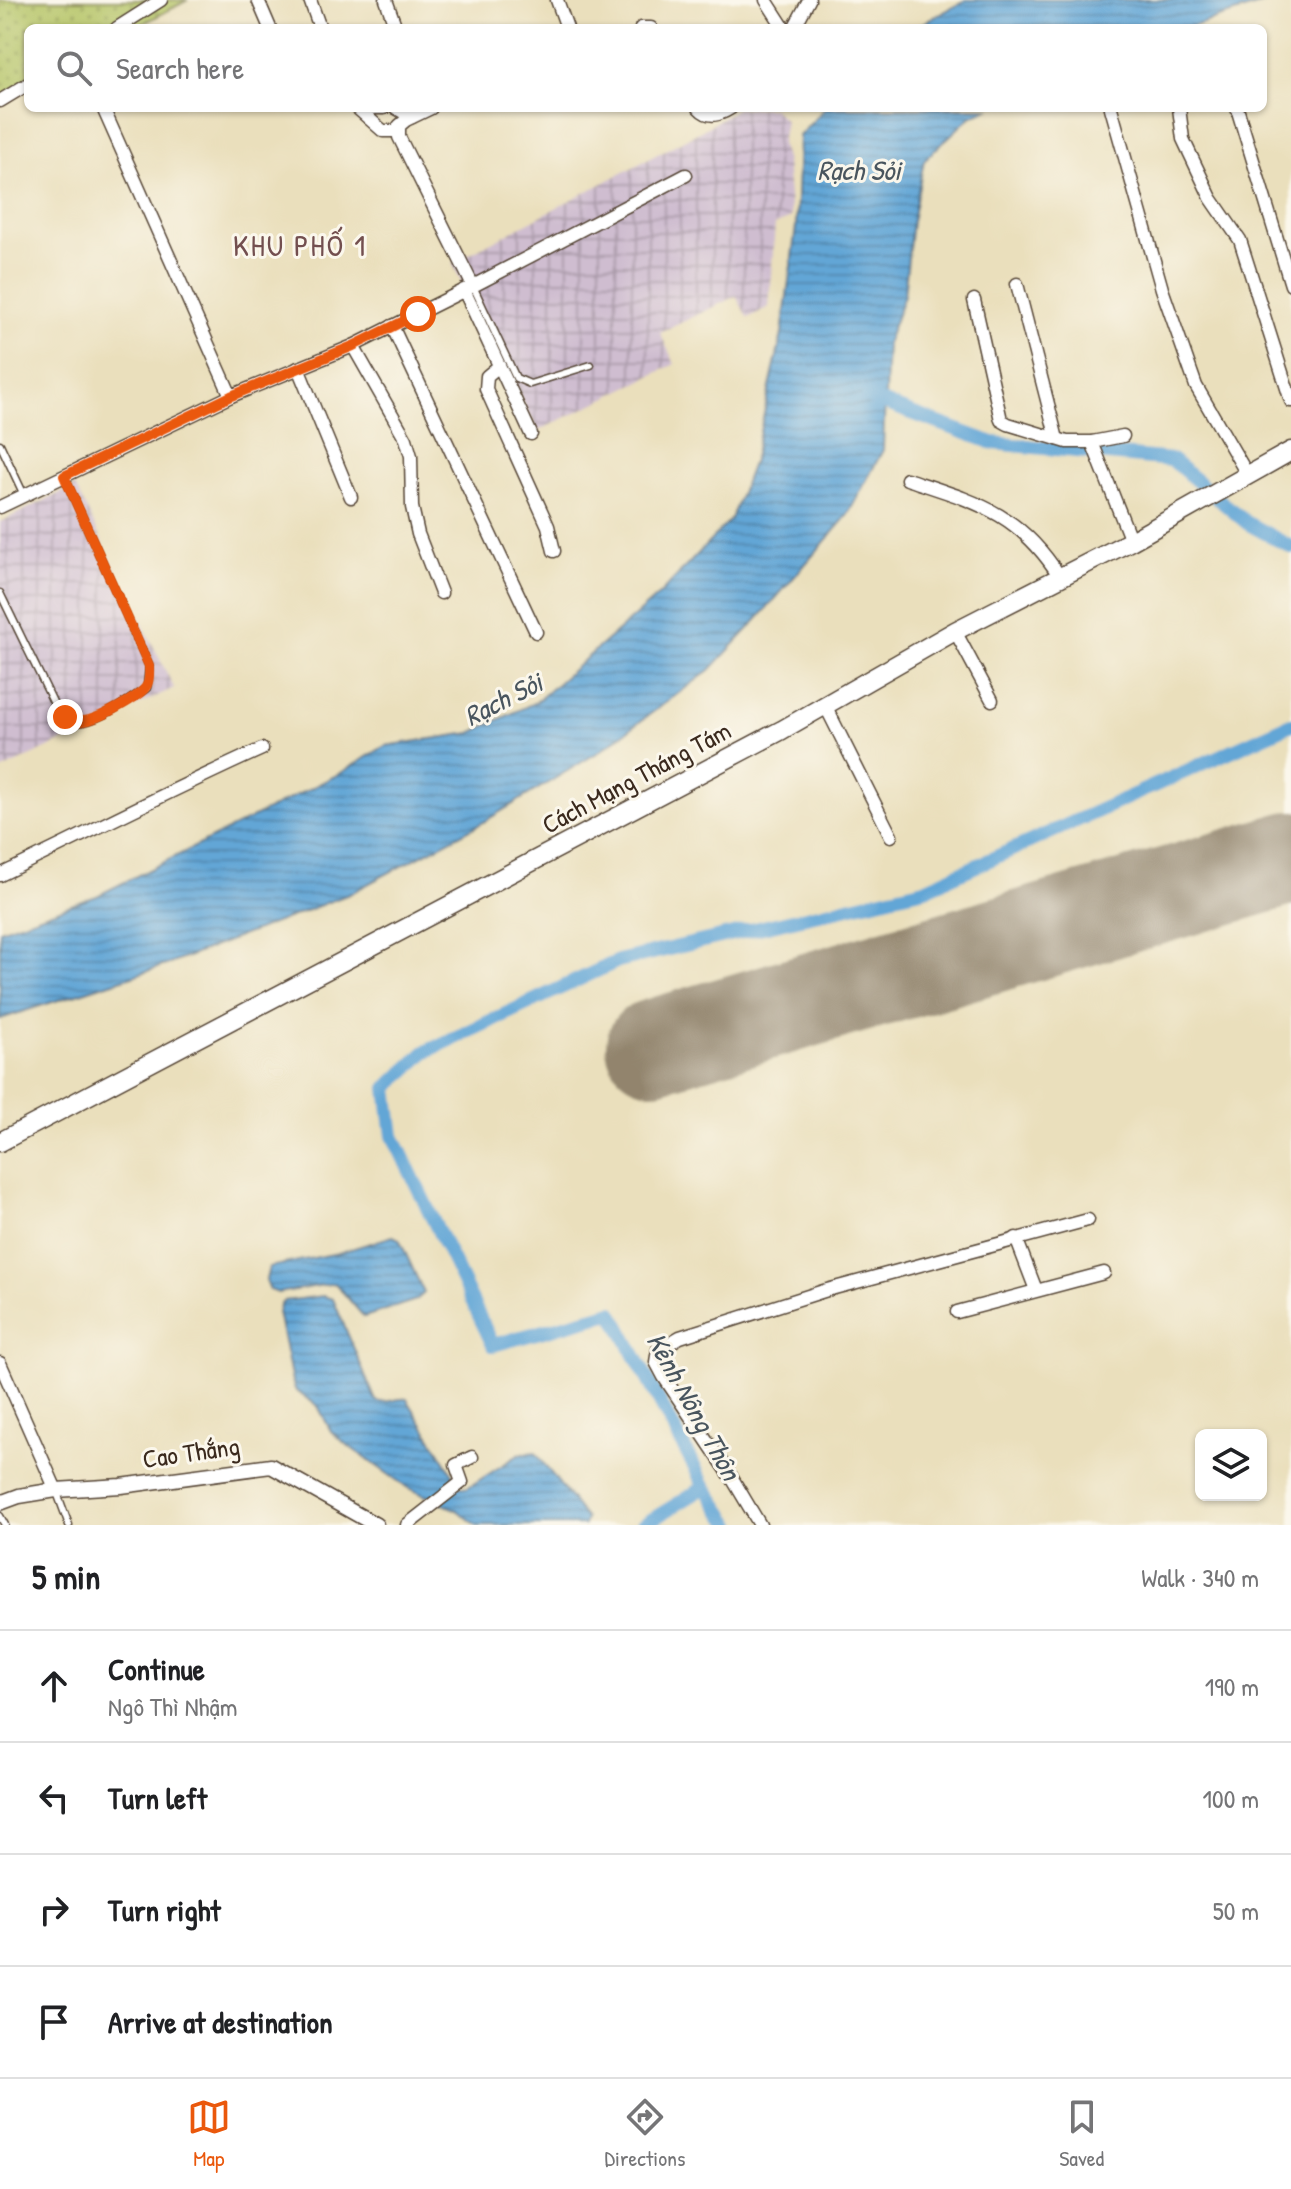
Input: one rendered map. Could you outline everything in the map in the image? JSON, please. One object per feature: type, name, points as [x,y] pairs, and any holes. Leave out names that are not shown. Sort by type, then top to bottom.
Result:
[{"type":"main road","name":"Cách Mạng Tháng Tám","points":[[0,1142],[825,705],[955,631],[1131,541],[1291,451]]},
{"type":"street","points":[[123,24],[161,0]]},
{"type":"street","points":[[258,0],[268,24]]},
{"type":"street","points":[[310,0],[319,24]]},
{"type":"street","points":[[386,0],[395,24]]},
{"type":"street","points":[[557,0],[566,24]]},
{"type":"street","points":[[766,0],[781,24]]},
{"type":"street","points":[[796,24],[809,0]]},
{"type":"street","points":[[0,101],[24,86]]},
{"type":"street","points":[[105,112],[231,396]]},
{"type":"street","points":[[362,112],[383,131],[398,131]]},
{"type":"street","points":[[420,112],[399,126],[398,131],[531,434]]},
{"type":"street","points":[[703,112],[712,115],[725,112]]},
{"type":"street","points":[[1112,112],[1162,289],[1196,386],[1244,476]]},
{"type":"street","points":[[1180,112],[1183,139],[1211,198],[1240,240],[1291,401]]},
{"type":"street","points":[[1238,112],[1291,285]]},
{"type":"street","points":[[0,507],[231,396],[353,346],[686,175]]},
{"type":"street","points":[[1017,284],[1057,439]]},
{"type":"street","points":[[974,300],[1001,420],[1057,439],[1093,446],[1123,436]]},
{"type":"street","points":[[392,326],[536,632]]},
{"type":"street","points":[[353,346],[406,439],[411,456],[412,507],[418,534],[441,593]]},
{"type":"street","points":[[499,366],[487,376],[486,389],[548,526],[554,551]]},
{"type":"street","points":[[298,368],[351,497]]},
{"type":"street","points":[[1093,446],[1131,541]]},
{"type":"street","points":[[907,479],[986,506],[1026,534],[1046,555],[1060,577]]},
{"type":"street","points":[[955,631],[992,700]]},
{"type":"street","points":[[825,705],[891,836]]},
{"type":"street","points":[[1,874],[106,825],[162,794],[262,749]]},
{"type":"street","points":[[760,1525],[664,1377],[656,1362],[658,1350],[680,1337],[812,1295],[1088,1220]]},
{"type":"street","points":[[1016,1238],[1036,1290]]},
{"type":"street","points":[[957,1312],[1104,1273]]},
{"type":"street","points":[[0,1363],[56,1490]]},
{"type":"street","points":[[407,1525],[462,1482],[456,1465],[472,1457]]},
{"type":"street","name":"Cao Thắng","points":[[0,1503],[19,1496],[56,1490],[121,1486],[271,1466],[376,1525]]},
{"type":"lane","points":[[469,288],[516,378],[522,382],[530,384],[591,365]]},
{"type":"lane","points":[[0,444],[24,495]]},
{"type":"lane","points":[[0,593],[54,704],[72,722],[86,721],[118,707],[147,688],[149,666],[64,476]]},
{"type":"lane","points":[[56,1490],[69,1525]]},
{"type":"lane","points":[[0,1516],[5,1525]]},
{"type":"shaded area","points":[[732,112],[777,112],[785,121],[781,143],[786,162],[791,218],[775,225],[769,307],[748,318],[736,296],[660,333],[675,364],[538,431],[452,263]]},
{"type":"shaded area","points":[[75,486],[174,688],[0,771],[0,522]]},
{"type":"green space","points":[[0,0],[188,0],[143,24],[24,24],[24,87],[0,100]]},
{"type":"water","points":[[966,0],[1275,0],[1200,24],[921,24]]},
{"type":"water","name":"Rạch Sỏi","points":[[821,112],[981,112],[970,117],[924,160],[912,221],[904,295],[887,342],[883,450],[847,516],[756,621],[710,670],[600,751],[482,823],[349,894],[172,963],[0,1019],[0,930],[97,896],[339,774],[385,746],[471,733],[536,702],[660,594],[731,519],[754,458],[782,334],[796,227],[799,136]]},
{"type":"water","points":[[393,1236],[399,1239],[424,1293],[416,1300],[364,1317],[335,1283],[278,1293],[270,1290],[266,1280],[269,1267],[338,1253]]},
{"type":"water","points":[[323,1296],[333,1299],[376,1401],[407,1399],[456,1479],[457,1486],[467,1488],[520,1454],[535,1452],[586,1519],[584,1525],[477,1525],[457,1510],[408,1488],[331,1431],[318,1406],[296,1391],[278,1312],[284,1301]]},
{"type":"waterway","points":[[868,397],[993,443],[1172,460],[1247,523],[1291,547]]},
{"type":"waterway","name":"Kênh Nông Thôn","points":[[731,1525],[705,1487],[612,1312],[493,1345],[393,1136],[387,1088],[425,1052],[618,961],[925,889],[1291,724]]},
{"type":"waterway","name":"Kênh Nông Thôn","points":[[643,1525],[705,1487]]},
{"type":"runway","points":[[653,1046],[1291,858]]},
{"type":"district","name":"KHU PHỐ 1","points":[[300,245]]},
{"type":"route","points":[[65,717],[72,722],[86,721],[118,707],[147,688],[150,676],[149,666],[64,476],[231,396],[353,346],[418,314]]}]
